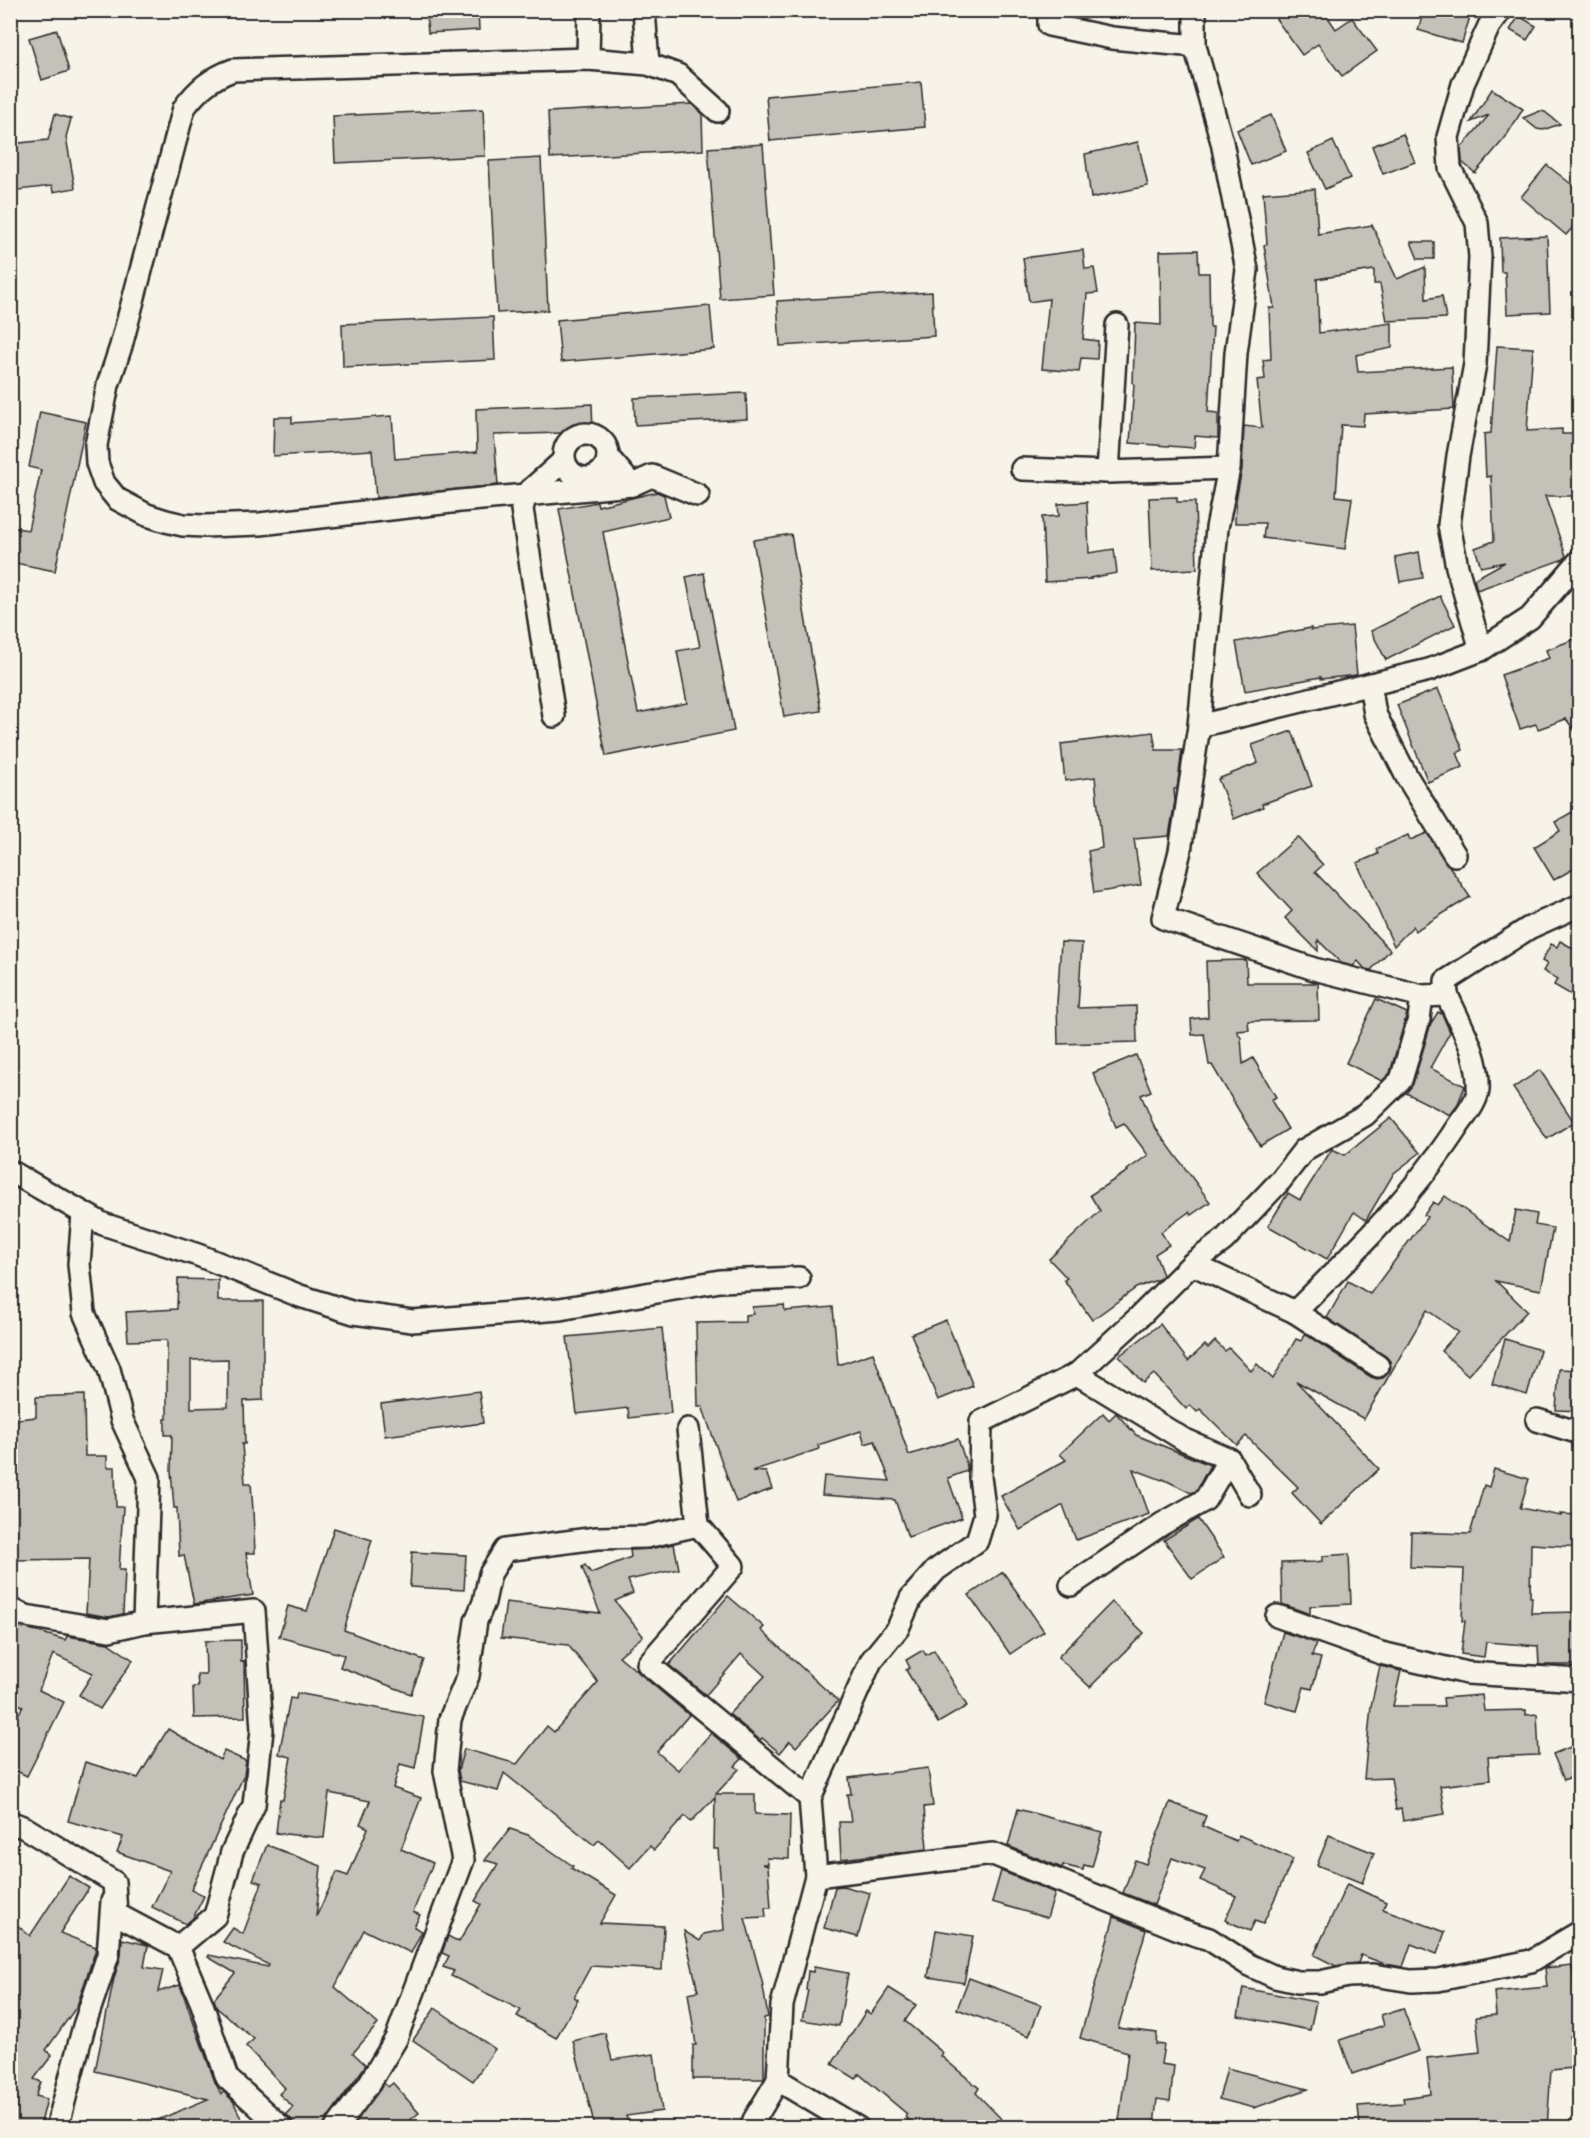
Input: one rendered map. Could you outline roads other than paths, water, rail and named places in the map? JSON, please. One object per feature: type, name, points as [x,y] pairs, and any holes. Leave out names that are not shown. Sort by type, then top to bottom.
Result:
[{"type":"street","points":[[588,59],[589,10]]},
{"type":"street","points":[[644,10],[648,64]]},
{"type":"street","points":[[1049,10],[1049,25],[1112,38],[1195,46]]},
{"type":"street","points":[[1195,10],[1195,46],[1222,142],[1247,270],[1236,353],[1230,468],[1217,528],[1199,726],[1180,851],[1163,918],[1314,969],[1422,996],[1447,995]]},
{"type":"street","points":[[1481,650],[1457,567],[1449,525],[1458,456],[1475,364],[1480,257],[1477,223],[1450,168],[1448,137],[1463,84],[1489,26],[1501,10]]},
{"type":"street","points":[[698,495],[652,476],[632,485],[526,494],[260,524],[183,525],[147,515],[117,499],[104,483],[97,463],[96,445],[108,385],[121,346],[184,108],[194,93],[217,76],[233,70],[588,59],[648,64],[678,75],[718,111]]},
{"type":"street","points":[[1108,472],[1117,325]]},
{"type":"street","points":[[608,458],[602,472],[587,478],[572,473],[564,460],[565,450],[570,440],[585,434],[595,436],[604,442],[608,458],[632,485]]},
{"type":"street","points":[[554,716],[522,509],[526,494],[564,460]]},
{"type":"street","points":[[1022,469],[1108,472],[1230,468]]},
{"type":"street","points":[[1199,726],[1429,670],[1481,650],[1530,618],[1580,560]]},
{"type":"street","points":[[1370,684],[1375,714],[1407,777],[1455,855]]},
{"type":"street","points":[[1295,1312],[1377,1231],[1410,1192],[1452,1136],[1478,1091],[1474,1051],[1447,995],[1446,981],[1529,928],[1580,905]]},
{"type":"street","points":[[752,2127],[778,2080],[782,2005],[816,1876],[810,1798],[872,1661],[898,1628],[911,1598],[936,1570],[977,1541],[985,1515],[980,1477],[981,1422],[1077,1374],[1192,1264],[1224,1240],[1280,1181],[1304,1150],[1365,1115],[1401,1080],[1419,1018],[1422,996]]},
{"type":"street","points":[[10,1171],[103,1224],[198,1255],[300,1296],[354,1313],[412,1321],[560,1309],[720,1281],[799,1278]]},
{"type":"street","points":[[83,1214],[79,1264],[84,1313],[109,1369],[122,1420],[150,1478],[144,1622]]},
{"type":"street","points":[[1192,1264],[1295,1312],[1378,1366]]},
{"type":"street","points":[[1077,1374],[1183,1439],[1230,1459],[1250,1495]]},
{"type":"street","points":[[1537,1420],[1580,1433]]},
{"type":"street","points":[[688,1429],[698,1525],[733,1566],[648,1664],[810,1798]]},
{"type":"street","points":[[1071,1585],[1162,1524],[1205,1500],[1230,1459]]},
{"type":"street","points":[[336,2127],[369,2084],[396,2039],[463,1860],[445,1771],[450,1719],[468,1676],[476,1621],[484,1602],[490,1574],[505,1550],[597,1538],[646,1537],[698,1525]]},
{"type":"street","points":[[10,1609],[26,1616],[109,1630],[144,1622],[254,1611],[262,1730],[254,1805],[232,1852],[215,1916],[178,1947]]},
{"type":"street","points":[[1277,1616],[1380,1653],[1467,1673],[1580,1680]]},
{"type":"street","points":[[10,1822],[25,1828],[114,1882]]},
{"type":"street","points":[[816,1876],[993,1854],[1181,1930],[1209,1939],[1249,1965],[1275,1977],[1298,1982],[1320,1982],[1348,1976],[1373,1976],[1411,1981],[1438,1980],[1530,1960],[1580,1932]]},
{"type":"street","points":[[114,1882],[117,1914],[178,1947],[202,2004],[227,2078],[282,2127]]},
{"type":"street","points":[[57,2127],[84,2026],[108,1955],[114,1882]]},
{"type":"street","points":[[778,2080],[858,2127]]}]
